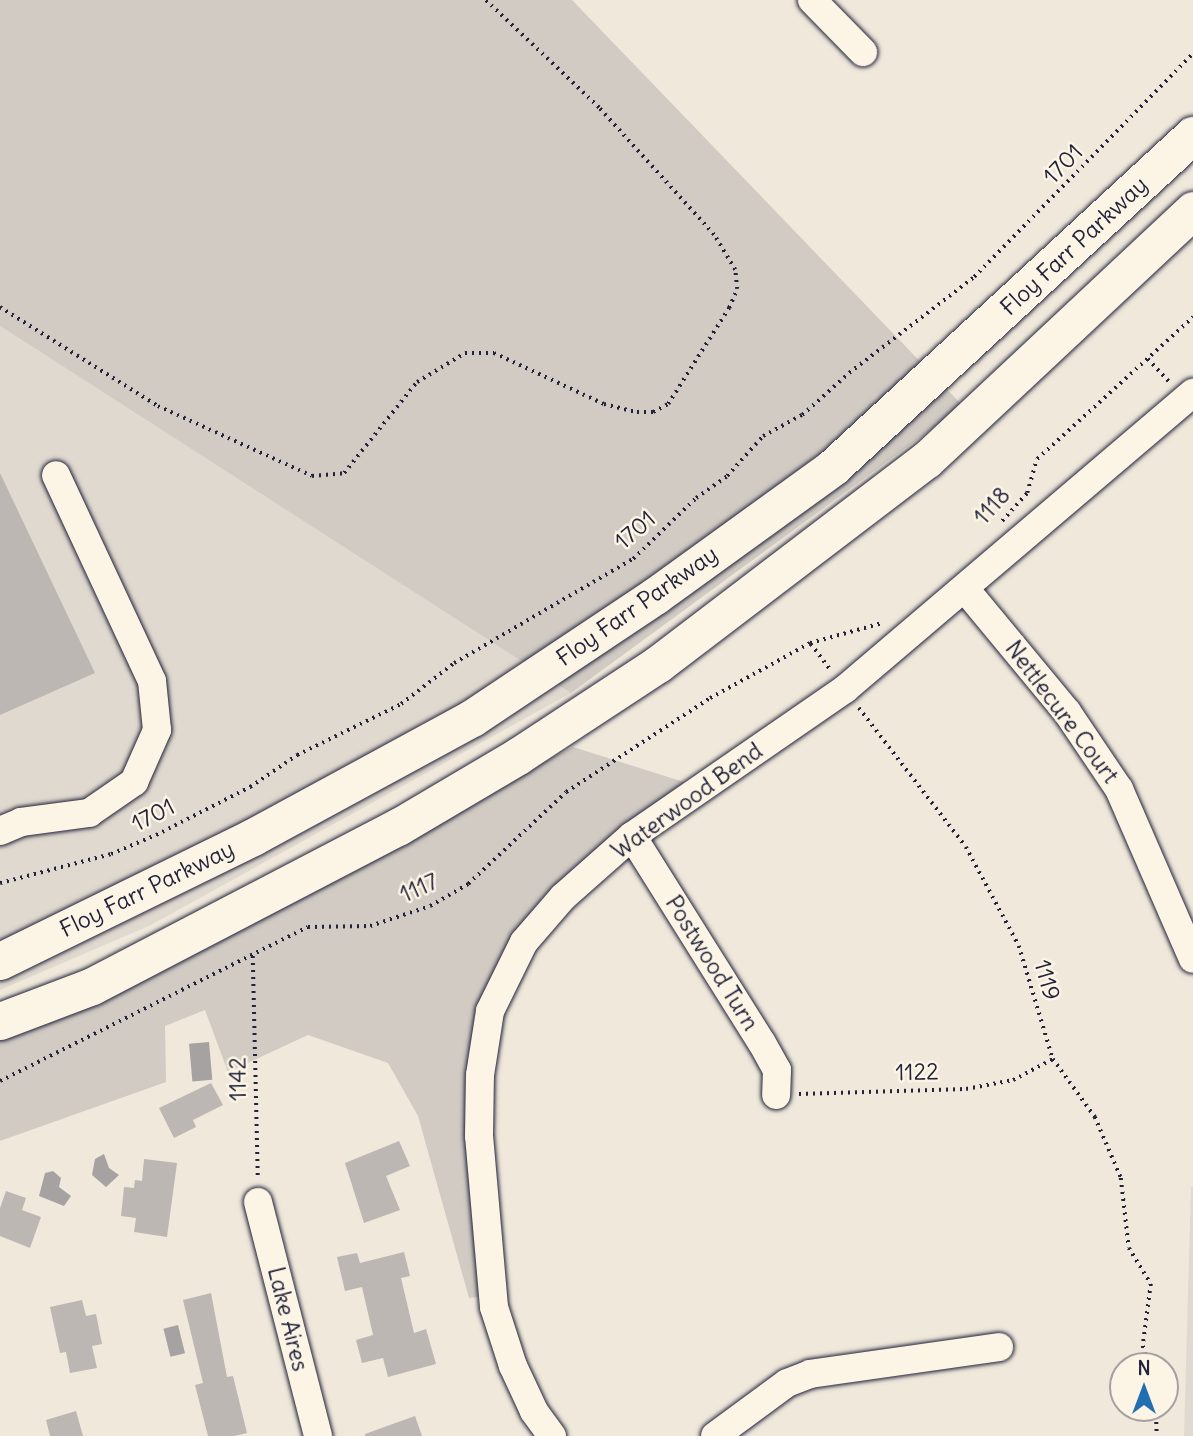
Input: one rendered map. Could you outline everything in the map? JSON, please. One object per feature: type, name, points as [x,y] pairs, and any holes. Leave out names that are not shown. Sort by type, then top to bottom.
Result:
[{"type":"main road","name":"Floy Farr Parkway","points":[[0,961],[253,837],[472,718],[655,596],[832,467],[1193,135]]},
{"type":"main road","points":[[0,1021],[92,986],[398,827],[518,756],[658,664],[926,460],[1193,210]]},
{"type":"street","points":[[812,0],[863,52]]},
{"type":"street","name":"Waterwood Bend","points":[[552,1436],[534,1411],[513,1366],[488,1276],[479,1136],[484,1044],[500,984],[524,942],[563,897],[632,836],[845,689],[1188,404]]},
{"type":"street","points":[[0,831],[20,822],[89,813],[134,782],[158,730],[152,681],[56,475]]},
{"type":"street","name":"Nettlecure Court","points":[[966,590],[1068,712],[1119,789],[1193,959]]},
{"type":"street","name":"Postwood Turn","points":[[632,836],[762,1043],[777,1070],[776,1095]]},
{"type":"street","name":"Lake Aires","points":[[258,1202],[318,1436]]},
{"type":"street","points":[[715,1436],[787,1383],[810,1374],[999,1347]]},
{"type":"path","points":[[0,307],[158,406],[312,476],[344,472],[417,382],[465,353],[494,353],[604,404],[637,412],[653,412],[668,404],[729,308],[737,289],[735,270],[714,235],[599,108],[485,0]]},
{"type":"path","name":"1701","points":[[0,883],[111,854],[156,835],[250,787],[297,755],[401,704],[454,663],[633,559],[696,498],[727,476],[763,436],[802,415],[849,373],[974,277],[1193,53]]},
{"type":"path","name":"1118","points":[[994,530],[1027,493],[1037,460],[1193,317]]},
{"type":"path","points":[[1148,359],[1188,404]]},
{"type":"path","points":[[810,643],[879,625],[891,618]]},
{"type":"path","name":"1119","points":[[810,643],[966,847],[999,904],[1019,946],[1053,1059],[1095,1116],[1121,1178],[1129,1248],[1151,1284],[1144,1352]]},
{"type":"path","name":"1117","points":[[0,1081],[181,987],[253,956],[308,927],[370,926],[430,906],[468,884],[566,793],[710,698],[810,643]]},
{"type":"path","name":"1142","points":[[253,956],[258,1202]]},
{"type":"path","name":"1122","points":[[776,1095],[966,1089],[1013,1080],[1053,1059]]},
{"type":"shaded area","points":[[0,0],[572,0],[963,406],[571,693],[0,326]]},
{"type":"shaded area","points":[[0,326],[571,693],[151,925],[0,990]]},
{"type":"shaded area","points":[[573,747],[684,782],[548,903],[494,981],[487,1296],[469,1298],[418,1116],[388,1063],[308,1035],[228,1072],[205,1010],[165,1026],[166,1082],[0,1141],[0,1038]]},
{"type":"shaded area","points":[[209,1042],[212,1080],[192,1082],[189,1044]]},
{"type":"shaded area","points":[[104,1154],[109,1168],[119,1175],[106,1187],[92,1175],[95,1159]]},
{"type":"shaded area","points":[[53,1171],[61,1178],[59,1187],[71,1196],[64,1206],[39,1196],[45,1173]]},
{"type":"shaded area","points":[[1193,1186],[1193,1436],[1184,1436],[1191,1187]]},
{"type":"shaded area","points":[[178,1325],[185,1353],[170,1357],[163,1329]]},
{"type":"building","points":[[0,473],[95,673],[0,715]]},
{"type":"building","points":[[211,1083],[223,1105],[193,1120],[196,1127],[174,1138],[159,1108]]},
{"type":"building","points":[[399,1141],[410,1166],[386,1176],[400,1210],[364,1223],[345,1163]]},
{"type":"building","points":[[144,1159],[177,1163],[167,1237],[134,1232],[136,1218],[121,1216],[124,1187],[134,1188],[135,1180],[142,1181]]},
{"type":"building","points":[[6,1191],[26,1198],[22,1210],[41,1217],[30,1248],[0,1236],[0,1208]]},
{"type":"building","points":[[404,1252],[410,1276],[401,1278],[414,1333],[426,1329],[436,1364],[388,1377],[383,1358],[362,1363],[356,1340],[373,1335],[362,1287],[345,1291],[337,1257],[357,1253],[360,1263]]},
{"type":"building","points":[[211,1293],[227,1377],[233,1376],[247,1433],[234,1436],[208,1436],[195,1385],[203,1383],[183,1300]]},
{"type":"building","points":[[82,1300],[86,1316],[96,1314],[102,1344],[92,1346],[97,1368],[70,1373],[66,1352],[60,1353],[50,1307]]},
{"type":"building","points":[[76,1411],[83,1436],[50,1436],[46,1420]]},
{"type":"building","points":[[415,1416],[422,1436],[365,1436],[365,1434]]}]
